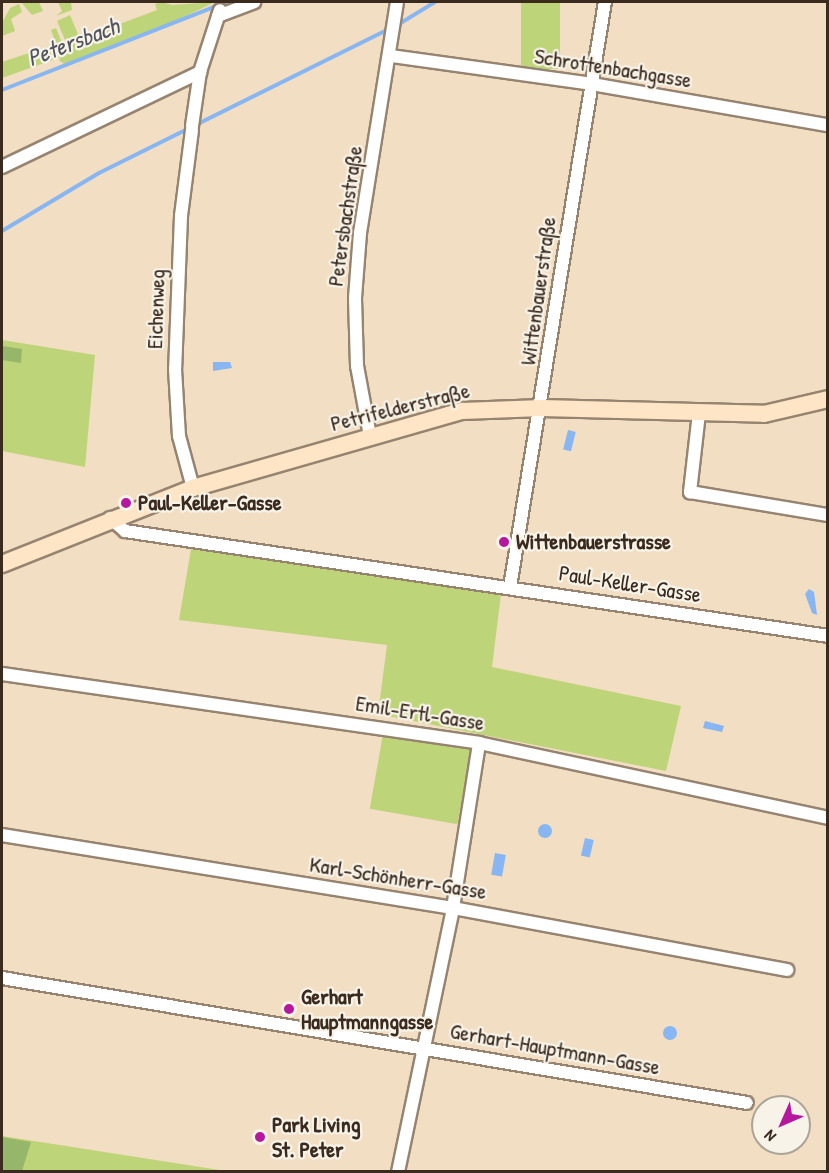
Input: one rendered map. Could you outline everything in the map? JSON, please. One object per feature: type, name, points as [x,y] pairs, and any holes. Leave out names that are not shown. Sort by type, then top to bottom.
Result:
[{"type":"main road","name":"Petrifelderstraße","points":[[2,564],[110,518],[193,488],[462,411],[542,408],[764,414],[828,399]]},
{"type":"street","name":"Eichenweg","points":[[193,488],[179,436],[175,369],[181,216],[192,128],[200,72],[219,13],[254,2]]},
{"type":"street","name":"Petersbachstraße","points":[[370,436],[357,366],[355,298],[360,233],[391,56],[397,2]]},
{"type":"street","name":"Wittenbauerstraße","points":[[510,587],[542,408],[605,2]]},
{"type":"street","name":"Schrottenbachgasse","points":[[391,56],[592,84],[828,125]]},
{"type":"street","points":[[2,167],[200,72]]},
{"type":"street","points":[[699,413],[690,492],[828,514]]},
{"type":"street","name":"Paul-Keller-Gasse","points":[[110,518],[125,531],[828,636]]},
{"type":"street","name":"Emil-Ertl-Gasse","points":[[2,674],[479,743],[828,818]]},
{"type":"street","points":[[398,1172],[453,908],[479,743]]},
{"type":"street","name":"Karl-Schönherr-Gasse","points":[[2,835],[453,908],[787,970]]},
{"type":"street","name":"Gerhart-Hauptmann-Gasse","points":[[2,978],[747,1103]]},
{"type":"green space","points":[[21,2],[39,2],[43,11],[32,15]]},
{"type":"green space","points":[[58,2],[71,2],[72,10],[56,16],[62,11]]},
{"type":"green space","points":[[162,2],[172,5],[215,2],[165,26],[64,64],[59,60],[61,57],[2,78],[2,62],[56,44],[51,30],[56,28],[64,48],[68,47],[57,21],[70,15],[80,39],[157,10],[155,4]]},
{"type":"green space","points":[[521,2],[560,2],[560,69],[521,69]]},
{"type":"green space","points":[[19,4],[22,12],[11,19],[15,31],[2,36],[2,23],[10,8]]},
{"type":"green space","points":[[2,340],[95,355],[85,467],[2,451]]},
{"type":"green space","points":[[2,346],[22,349],[21,363],[2,360]]},
{"type":"green space","points":[[191,549],[501,594],[492,667],[681,706],[666,771],[378,714],[387,645],[179,620]]},
{"type":"green space","points":[[383,734],[471,749],[457,824],[370,809]]},
{"type":"green space","points":[[2,1136],[226,1171],[2,1171]]},
{"type":"green space","points":[[2,1137],[31,1142],[22,1171],[2,1171]]},
{"type":"water","points":[[213,362],[230,362],[232,368],[213,371]]},
{"type":"water","points":[[568,430],[576,432],[571,451],[563,449]]},
{"type":"water","points":[[809,589],[814,592],[817,615],[812,613],[805,594]]},
{"type":"water","points":[[705,721],[724,726],[722,732],[703,728]]},
{"type":"water","points":[[545,824],[550,826],[552,831],[550,836],[545,838],[540,836],[538,831],[540,826]]},
{"type":"water","points":[[585,838],[594,840],[590,858],[581,856]]},
{"type":"water","points":[[495,853],[506,855],[502,877],[491,875]]},
{"type":"water","points":[[670,1026],[675,1028],[677,1033],[675,1038],[670,1040],[665,1038],[663,1033],[665,1028]]},
{"type":"waterway","name":"Petersbach","points":[[2,90],[226,2]]},
{"type":"waterway","points":[[2,231],[99,173],[399,24],[435,2]]},
{"type":"place","name":"Paul-Keller-Gasse","points":[[126,503]]},
{"type":"place","name":"Wittenbauerstrasse","points":[[504,542]]},
{"type":"place","name":"Gerhart Hauptmanngasse","points":[[289,1009]]},
{"type":"place","name":"Park Living St. Peter","points":[[260,1137]]}]
